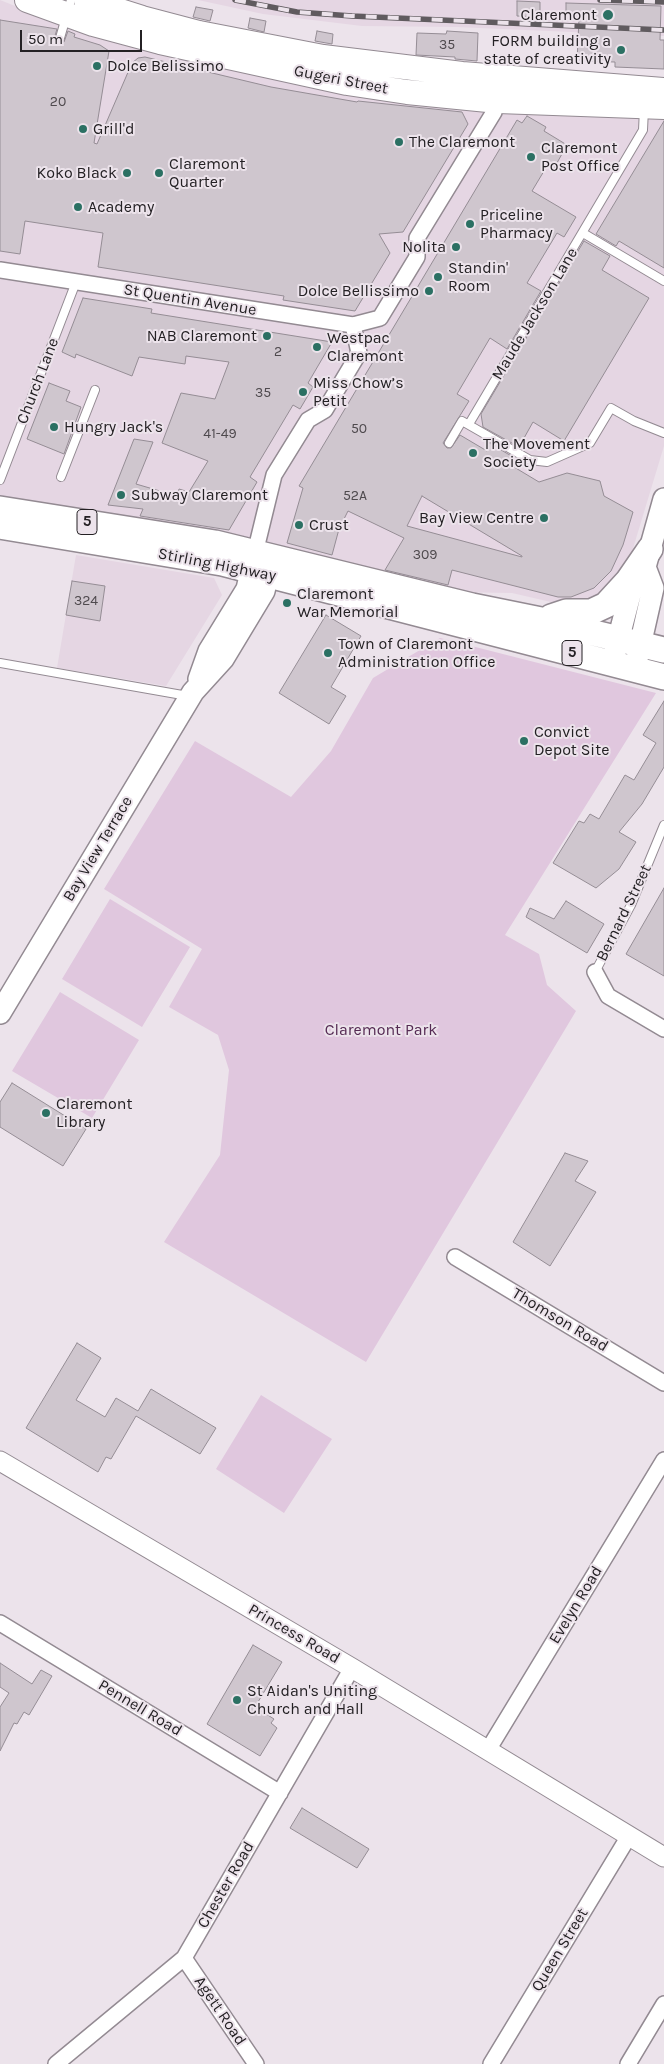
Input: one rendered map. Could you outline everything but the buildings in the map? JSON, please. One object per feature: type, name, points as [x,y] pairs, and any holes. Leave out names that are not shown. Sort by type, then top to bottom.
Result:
[{"type":"highway","name":"Stirling Highway","points":[[0,508],[215,543],[262,564],[664,677]]},
{"type":"highway","name":"Stirling Highway","points":[[0,526],[222,563],[262,564],[542,620],[641,644]]},
{"type":"highway","points":[[542,620],[566,612],[591,612],[606,605],[647,558]]},
{"type":"main road","name":"Gugeri Street","points":[[27,0],[69,8],[160,42],[347,84],[407,92],[498,100],[654,107]]},
{"type":"main road","name":"Gugeri Street","points":[[86,0],[142,18],[199,33],[319,57],[503,78],[664,90]]},
{"type":"main road","points":[[623,666],[641,644],[633,583],[647,558],[664,499]]},
{"type":"main road","name":"Bay View Terrace","points":[[0,1013],[194,691],[209,651],[262,564]]},
{"type":"street","points":[[498,100],[503,78]]},
{"type":"street","name":"St Quentin Avenue","points":[[0,270],[353,324],[380,318],[417,257],[417,238],[494,112],[498,100]]},
{"type":"street","name":"Bay View Terrace","points":[[262,564],[274,475],[308,420],[325,410],[359,353],[353,324]]},
{"type":"street","name":"Bernard Street","points":[[595,972],[608,996],[664,1029]]},
{"type":"street","name":"Thomson Road","points":[[456,1257],[664,1382]]},
{"type":"street","name":"Evelyn Road","points":[[488,1750],[664,1460]]},
{"type":"street","name":"Princess Road","points":[[0,1461],[352,1668],[664,1857]]},
{"type":"street","name":"Pennell Road","points":[[0,1623],[280,1793]]},
{"type":"street","name":"Chester Road","points":[[56,2064],[184,1958],[352,1668]]},
{"type":"street","name":"Queen Street","points":[[490,2064],[628,1836]]},
{"type":"street","name":"Agett Road","points":[[184,1958],[256,2064]]},
{"type":"street","points":[[628,2064],[664,2004]]},
{"type":"lane","points":[[60,38],[69,8]]},
{"type":"lane","points":[[583,233],[644,130],[654,107]]},
{"type":"lane","name":"Maude Jackson Lane","points":[[469,424],[583,233],[664,281]]},
{"type":"lane","name":"Church Lane","points":[[0,480],[76,282]]},
{"type":"lane","points":[[61,477],[95,390]]},
{"type":"lane","points":[[449,443],[462,421],[535,462],[546,462],[590,443],[611,408],[634,421],[664,433]]},
{"type":"lane","points":[[0,663],[194,691]]},
{"type":"lane","name":"Bernard Street","points":[[595,972],[631,905],[664,825]]},
{"type":"shaded area","points":[[0,0],[40,16],[359,92],[664,113],[664,446],[628,565],[607,597],[564,605],[512,593],[449,592],[0,501]]},
{"type":"shaded area","points":[[198,0],[664,0],[664,36],[456,27],[362,26],[263,14]]},
{"type":"shaded area","points":[[76,555],[214,578],[222,595],[166,686],[57,668]]},
{"type":"green space","name":"Claremont Park","points":[[440,638],[656,693],[505,935],[539,954],[547,985],[576,1011],[366,1362],[164,1242],[220,1155],[229,1070],[218,1035],[169,1007],[202,949],[104,889],[195,741],[291,797],[331,751],[373,678]]},
{"type":"green space","points":[[110,899],[190,947],[142,1027],[62,979]]},
{"type":"green space","points":[[60,992],[139,1040],[92,1118],[12,1071]]},
{"type":"green space","points":[[261,1395],[332,1439],[284,1513],[216,1469]]},
{"type":"railway","points":[[235,0],[297,12],[352,16],[664,30]]},
{"type":"railway","points":[[600,0],[664,2]]},
{"type":"place","name":"Claremont","points":[[608,15]]},
{"type":"place","name":"FORM building a state of creativity","points":[[621,50]]},
{"type":"place","name":"Dolce Belissimo","points":[[97,66]]},
{"type":"place","name":"Grill'd","points":[[83,129]]},
{"type":"place","name":"The Claremont","points":[[399,142]]},
{"type":"place","name":"Claremont Post Office","points":[[531,157]]},
{"type":"place","name":"Koko Black","points":[[127,173]]},
{"type":"place","name":"Claremont Quarter","points":[[159,173]]},
{"type":"place","name":"Academy","points":[[78,207]]},
{"type":"place","name":"Priceline Pharmacy","points":[[470,224]]},
{"type":"place","name":"Nolita","points":[[456,247]]},
{"type":"place","name":"Standin' Room","points":[[438,277]]},
{"type":"place","name":"Dolce Bellissimo","points":[[429,291]]},
{"type":"place","name":"NAB Claremont","points":[[267,336]]},
{"type":"place","name":"Westpac Claremont","points":[[317,347]]},
{"type":"place","name":"Miss Chow’s Petit","points":[[303,392]]},
{"type":"place","name":"Hungry Jack's","points":[[54,427]]},
{"type":"place","name":"The Movement Society","points":[[473,453]]},
{"type":"place","name":"Subway Claremont","points":[[121,495]]},
{"type":"place","name":"Bay View Centre","points":[[544,518]]},
{"type":"place","name":"Crust","points":[[299,525]]},
{"type":"place","name":"Claremont War Memorial","points":[[287,603]]},
{"type":"place","name":"Town of Claremont Administration Office","points":[[328,653]]},
{"type":"place","name":"Convict Depot Site","points":[[524,741]]},
{"type":"place","name":"Claremont Library","points":[[46,1113]]},
{"type":"place","name":"St Aidan's Uniting Church and Hall","points":[[237,1700]]}]
